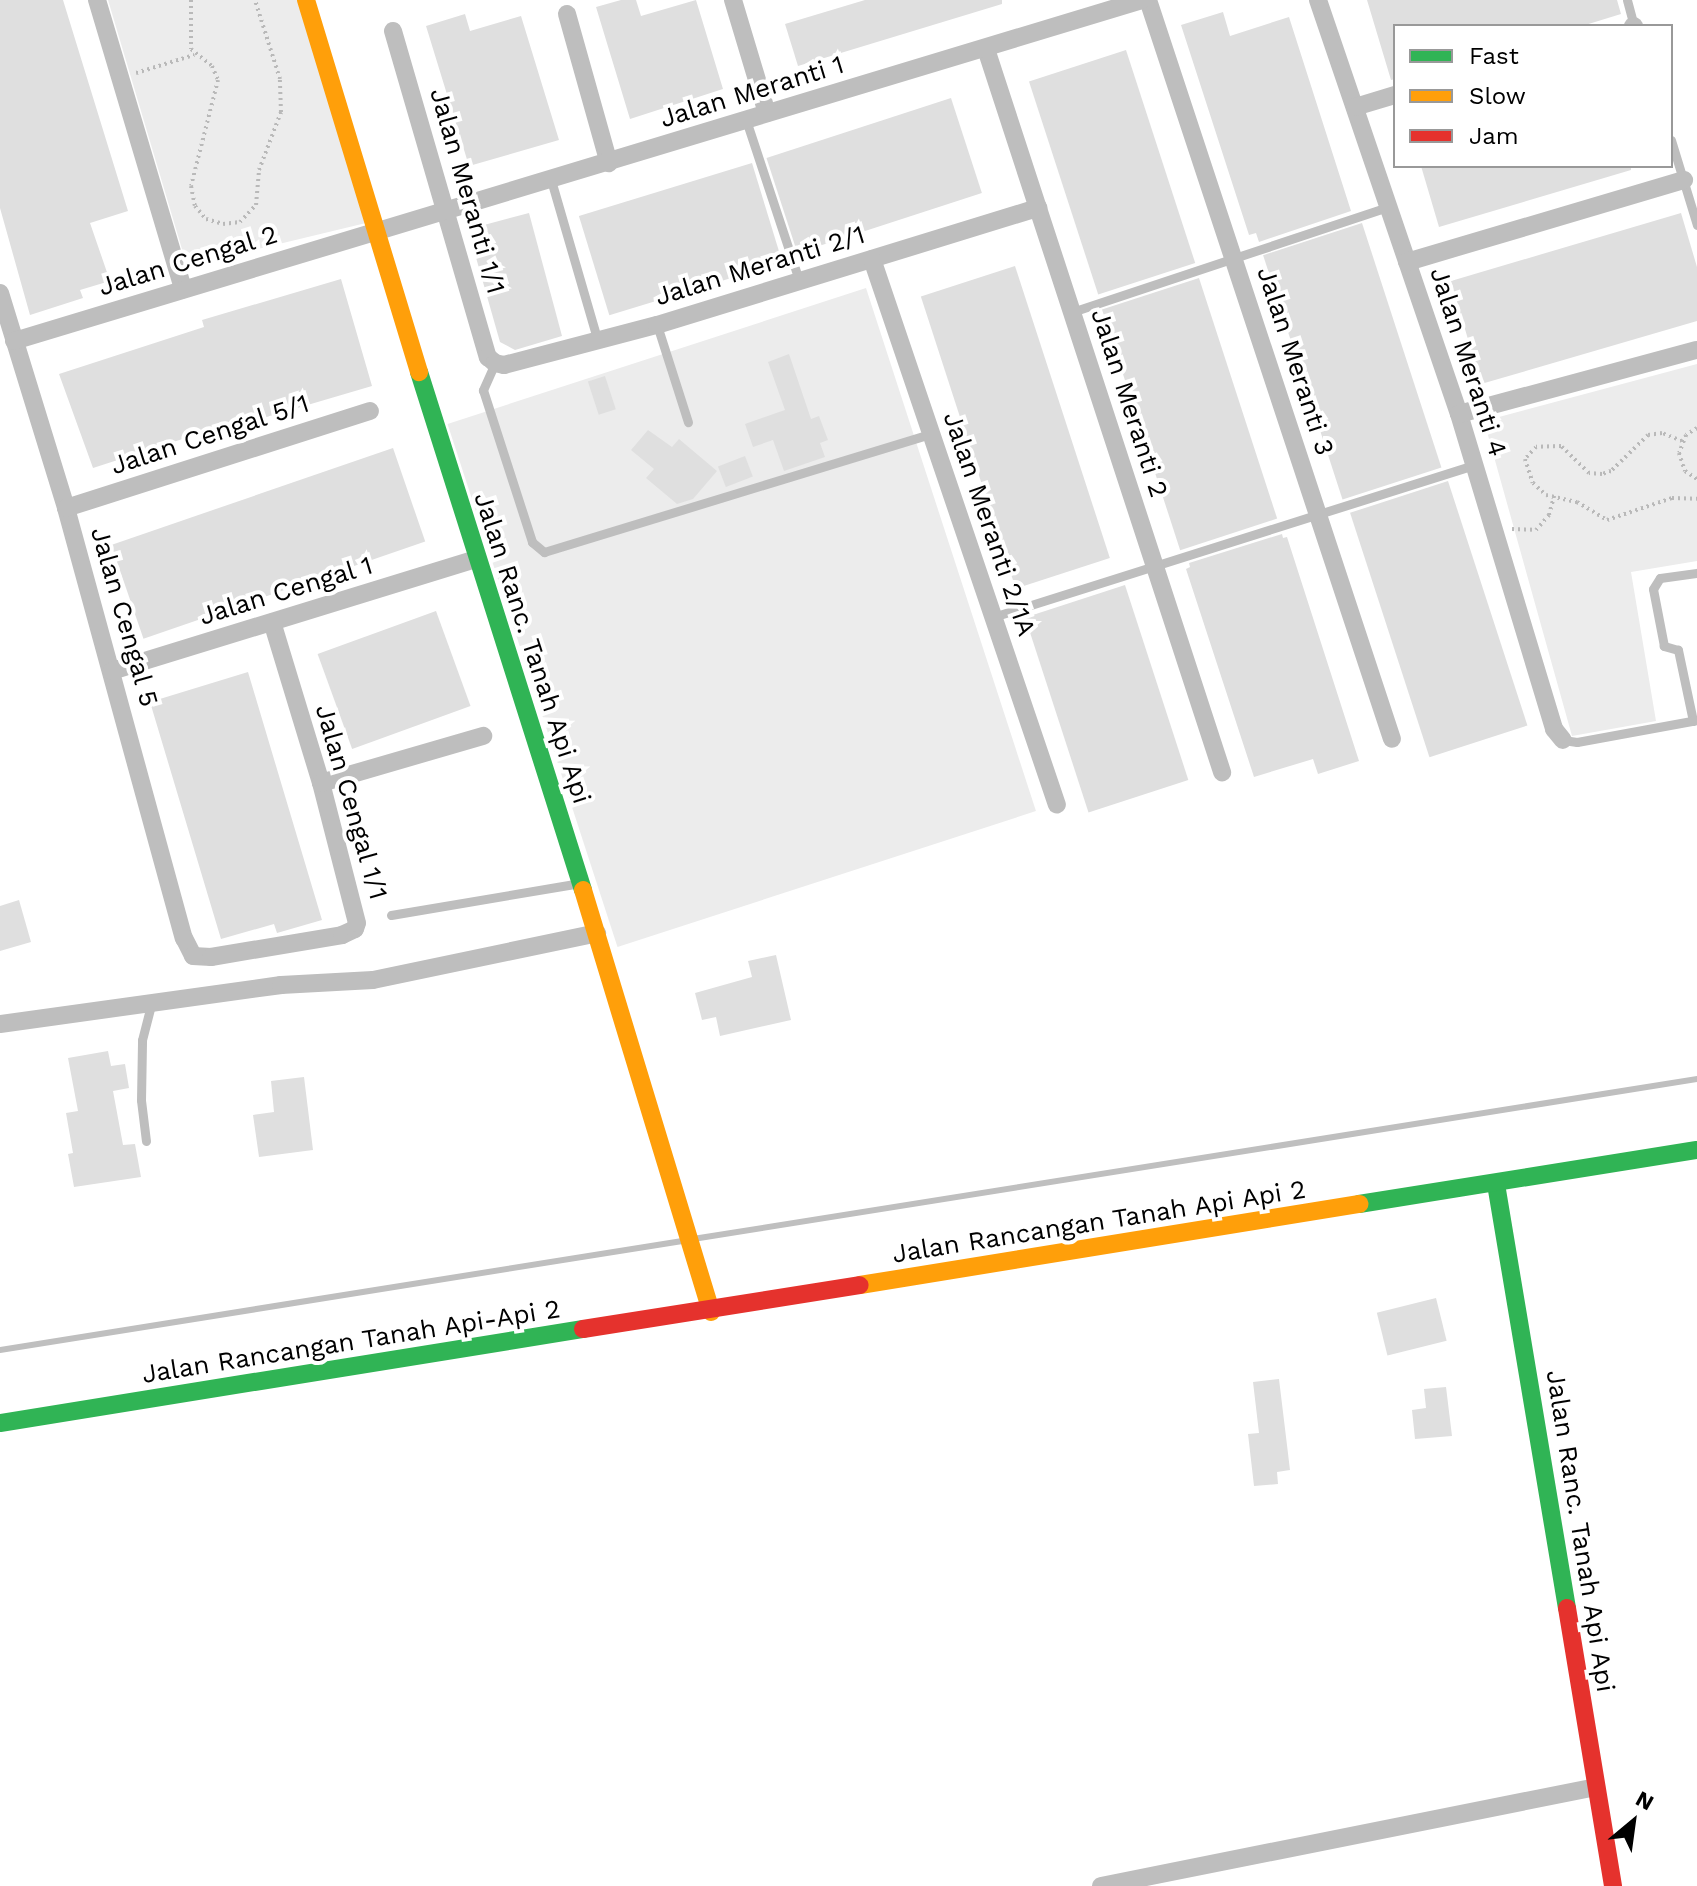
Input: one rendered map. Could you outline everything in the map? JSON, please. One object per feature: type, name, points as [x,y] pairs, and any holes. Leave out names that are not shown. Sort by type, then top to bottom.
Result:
[{"type":"street","points":[[97,0],[183,289]]},
{"type":"street","name":"Jalan Ranc. Tanah Api Api","points":[[306,0],[475,559],[597,933],[711,1312]]},
{"type":"street","points":[[733,0],[767,113]]},
{"type":"street","name":"Jalan Meranti 1","points":[[376,230],[609,163],[1145,0]]},
{"type":"street","name":"Jalan Meranti 3","points":[[1145,0],[1392,739]]},
{"type":"street","name":"Jalan Meranti 4","points":[[1318,0],[1459,414],[1554,729],[1563,740]]},
{"type":"street","points":[[567,14],[609,163]]},
{"type":"street","name":"Jalan Meranti 1/1","points":[[393,31],[488,357],[495,363]]},
{"type":"street","name":"Jalan Meranti 2","points":[[986,49],[1222,772]]},
{"type":"street","points":[[1355,107],[1393,96]]},
{"type":"street","points":[[1407,262],[1684,180]]},
{"type":"street","name":"Jalan Meranti 2/1","points":[[495,363],[504,365],[597,338],[657,325],[1038,208]]},
{"type":"street","name":"Jalan Cengal 2","points":[[14,341],[376,230]]},
{"type":"street","name":"Jalan Meranti 2/1A","points":[[872,259],[1057,805]]},
{"type":"street","name":"Jalan Cengal 5","points":[[0,293],[66,508],[184,938],[193,956]]},
{"type":"street","points":[[1459,414],[1697,350]]},
{"type":"street","name":"Jalan Cengal 5/1","points":[[66,508],[370,411]]},
{"type":"street","name":"Jalan Cengal 1","points":[[112,671],[475,559]]},
{"type":"street","name":"Jalan Cengal 1/1","points":[[193,956],[211,957],[328,938],[355,929],[357,917],[321,783],[272,622]]},
{"type":"street","points":[[321,783],[483,736]]},
{"type":"street","points":[[0,1024],[281,985],[373,980],[597,933]]},
{"type":"street","points":[[1496,1184],[1697,1150]]},
{"type":"street","name":"Jalan Ranc. Tanah Api Api","points":[[1496,1184],[1613,1886]]},
{"type":"street","name":"Jalan Rancangan Tanah Api Api 2","points":[[711,1312],[1496,1184]]},
{"type":"street","name":"Jalan Rancangan Tanah Api-Api 2","points":[[0,1423],[711,1312]]},
{"type":"street","points":[[1101,1886],[1596,1787]]},
{"type":"lane","points":[[1627,0],[1633,24]]},
{"type":"lane","points":[[746,120],[799,280]]},
{"type":"lane","points":[[1673,146],[1697,225]]},
{"type":"lane","points":[[551,180],[597,338]]},
{"type":"lane","points":[[1072,312],[1390,206]]},
{"type":"lane","points":[[657,325],[688,422]]},
{"type":"lane","points":[[495,363],[483,390],[532,542],[544,552],[931,434]]},
{"type":"lane","points":[[993,617],[1475,465]]},
{"type":"lane","points":[[1563,740],[1577,742],[1695,721],[1678,650],[1664,646],[1653,589],[1660,578],[1697,573]]},
{"type":"lane","points":[[391,915],[580,883]]},
{"type":"lane","points":[[146,1141],[141,1100],[142,1040],[152,1001]]},
{"type":"path","points":[[191,0],[191,49],[194,55],[212,66],[218,80],[191,186],[195,206],[206,219],[223,224],[240,222],[256,205],[259,170],[281,112],[280,79],[255,0]]},
{"type":"path","points":[[122,78],[194,55]]},
{"type":"path","points":[[1697,428],[1682,441],[1680,460],[1685,471],[1697,479]]},
{"type":"path","points":[[1682,441],[1662,433],[1648,435],[1611,471],[1602,474],[1589,473],[1561,446],[1536,447],[1528,452],[1527,469],[1536,487],[1577,502],[1607,520],[1672,498],[1697,499]]},
{"type":"path","points":[[1494,529],[1536,530],[1549,515],[1554,496]]},
{"type":"shaded area","points":[[108,0],[298,0],[366,223],[187,266]]},
{"type":"shaded area","points":[[866,288],[1036,811],[617,947],[448,424]]},
{"type":"shaded area","points":[[1697,364],[1697,561],[1631,572],[1656,721],[1572,736],[1484,421]]},
{"type":"building","points":[[0,0],[63,0],[128,211],[90,223],[110,281],[80,290],[83,298],[30,315],[0,208]]},
{"type":"building","points":[[621,0],[636,0],[641,16],[696,0],[723,89],[630,119],[596,7]]},
{"type":"building","points":[[865,0],[1002,0],[1002,4],[798,66],[785,24]]},
{"type":"building","points":[[1367,0],[1617,0],[1621,14],[1588,24],[1393,24],[1391,80]]},
{"type":"building","points":[[1223,12],[1230,36],[1289,17],[1351,211],[1259,242],[1256,233],[1249,235],[1181,25]]},
{"type":"building","points":[[465,14],[470,31],[521,16],[559,140],[469,166],[426,26]]},
{"type":"building","points":[[1126,50],[1195,263],[1098,295],[1029,82]]},
{"type":"building","points":[[951,98],[982,193],[797,253],[766,158]]},
{"type":"building","points":[[752,163],[782,262],[609,315],[579,216]]},
{"type":"building","points":[[1422,168],[1631,168],[1631,170],[1439,227]]},
{"type":"building","points":[[529,213],[562,336],[515,350],[500,342],[473,247],[484,225]]},
{"type":"building","points":[[1681,213],[1697,267],[1697,321],[1481,384],[1451,281]]},
{"type":"building","points":[[1362,223],[1441,467],[1343,500],[1263,255]]},
{"type":"building","points":[[1015,266],[1110,558],[1016,589],[921,297]]},
{"type":"building","points":[[1199,278],[1277,519],[1180,550],[1102,310]]},
{"type":"building","points":[[341,279],[372,386],[233,427],[232,423],[93,468],[59,374],[204,327],[202,320]]},
{"type":"building","points":[[789,354],[811,419],[819,416],[828,440],[820,443],[825,457],[784,471],[773,440],[753,447],[745,424],[785,410],[768,362]]},
{"type":"building","points":[[605,376],[616,409],[599,415],[588,382]]},
{"type":"building","points":[[648,430],[672,447],[679,439],[717,471],[693,499],[677,504],[646,478],[654,469],[631,450]]},
{"type":"building","points":[[393,448],[425,542],[143,639],[111,545]]},
{"type":"building","points":[[745,456],[753,477],[726,487],[718,466]]},
{"type":"building","points":[[1448,481],[1527,725],[1429,757],[1350,513]]},
{"type":"building","points":[[1282,534],[1283,538],[1287,537],[1359,761],[1318,774],[1313,759],[1254,777],[1186,569],[1190,567],[1189,563]]},
{"type":"building","points":[[1125,585],[1188,780],[1088,812],[1025,617]]},
{"type":"building","points":[[436,611],[471,706],[352,749],[318,654]]},
{"type":"building","points":[[248,672],[322,920],[277,933],[274,924],[221,939],[150,702]]},
{"type":"building","points":[[19,900],[31,942],[0,951],[0,906]]},
{"type":"building","points":[[776,955],[791,1020],[720,1036],[716,1017],[702,1020],[695,993],[752,977],[748,961]]},
{"type":"building","points":[[108,1051],[111,1066],[125,1064],[129,1088],[113,1091],[123,1145],[135,1144],[141,1177],[74,1187],[68,1154],[73,1153],[66,1113],[78,1111],[68,1058]]},
{"type":"building","points":[[304,1077],[313,1150],[259,1157],[253,1115],[274,1112],[271,1081]]},
{"type":"building","points":[[1436,1298],[1447,1341],[1387,1355],[1377,1313]]},
{"type":"building","points":[[1279,1379],[1290,1470],[1277,1472],[1278,1484],[1254,1486],[1248,1434],[1259,1433],[1253,1382]]},
{"type":"building","points":[[1446,1387],[1452,1436],[1415,1439],[1412,1410],[1426,1408],[1424,1389]]},
{"type":"waterway","points":[[693,1239],[1697,1079]]},
{"type":"waterway","points":[[0,1350],[682,1241]]},
{"type":"traffic: fast","points":[[419,372],[583,890]]},
{"type":"traffic: fast","points":[[1359,1204],[1697,1150]]},
{"type":"traffic: fast","points":[[1496,1184],[1567,1608]]},
{"type":"traffic: fast","points":[[0,1423],[583,1329]]},
{"type":"traffic: slow","points":[[306,0],[419,372]]},
{"type":"traffic: slow","points":[[583,890],[711,1312]]},
{"type":"traffic: slow","points":[[860,1285],[1359,1204]]},
{"type":"traffic: jam","points":[[583,1329],[860,1285]]},
{"type":"traffic: jam","points":[[1567,1608],[1613,1886]]}]
